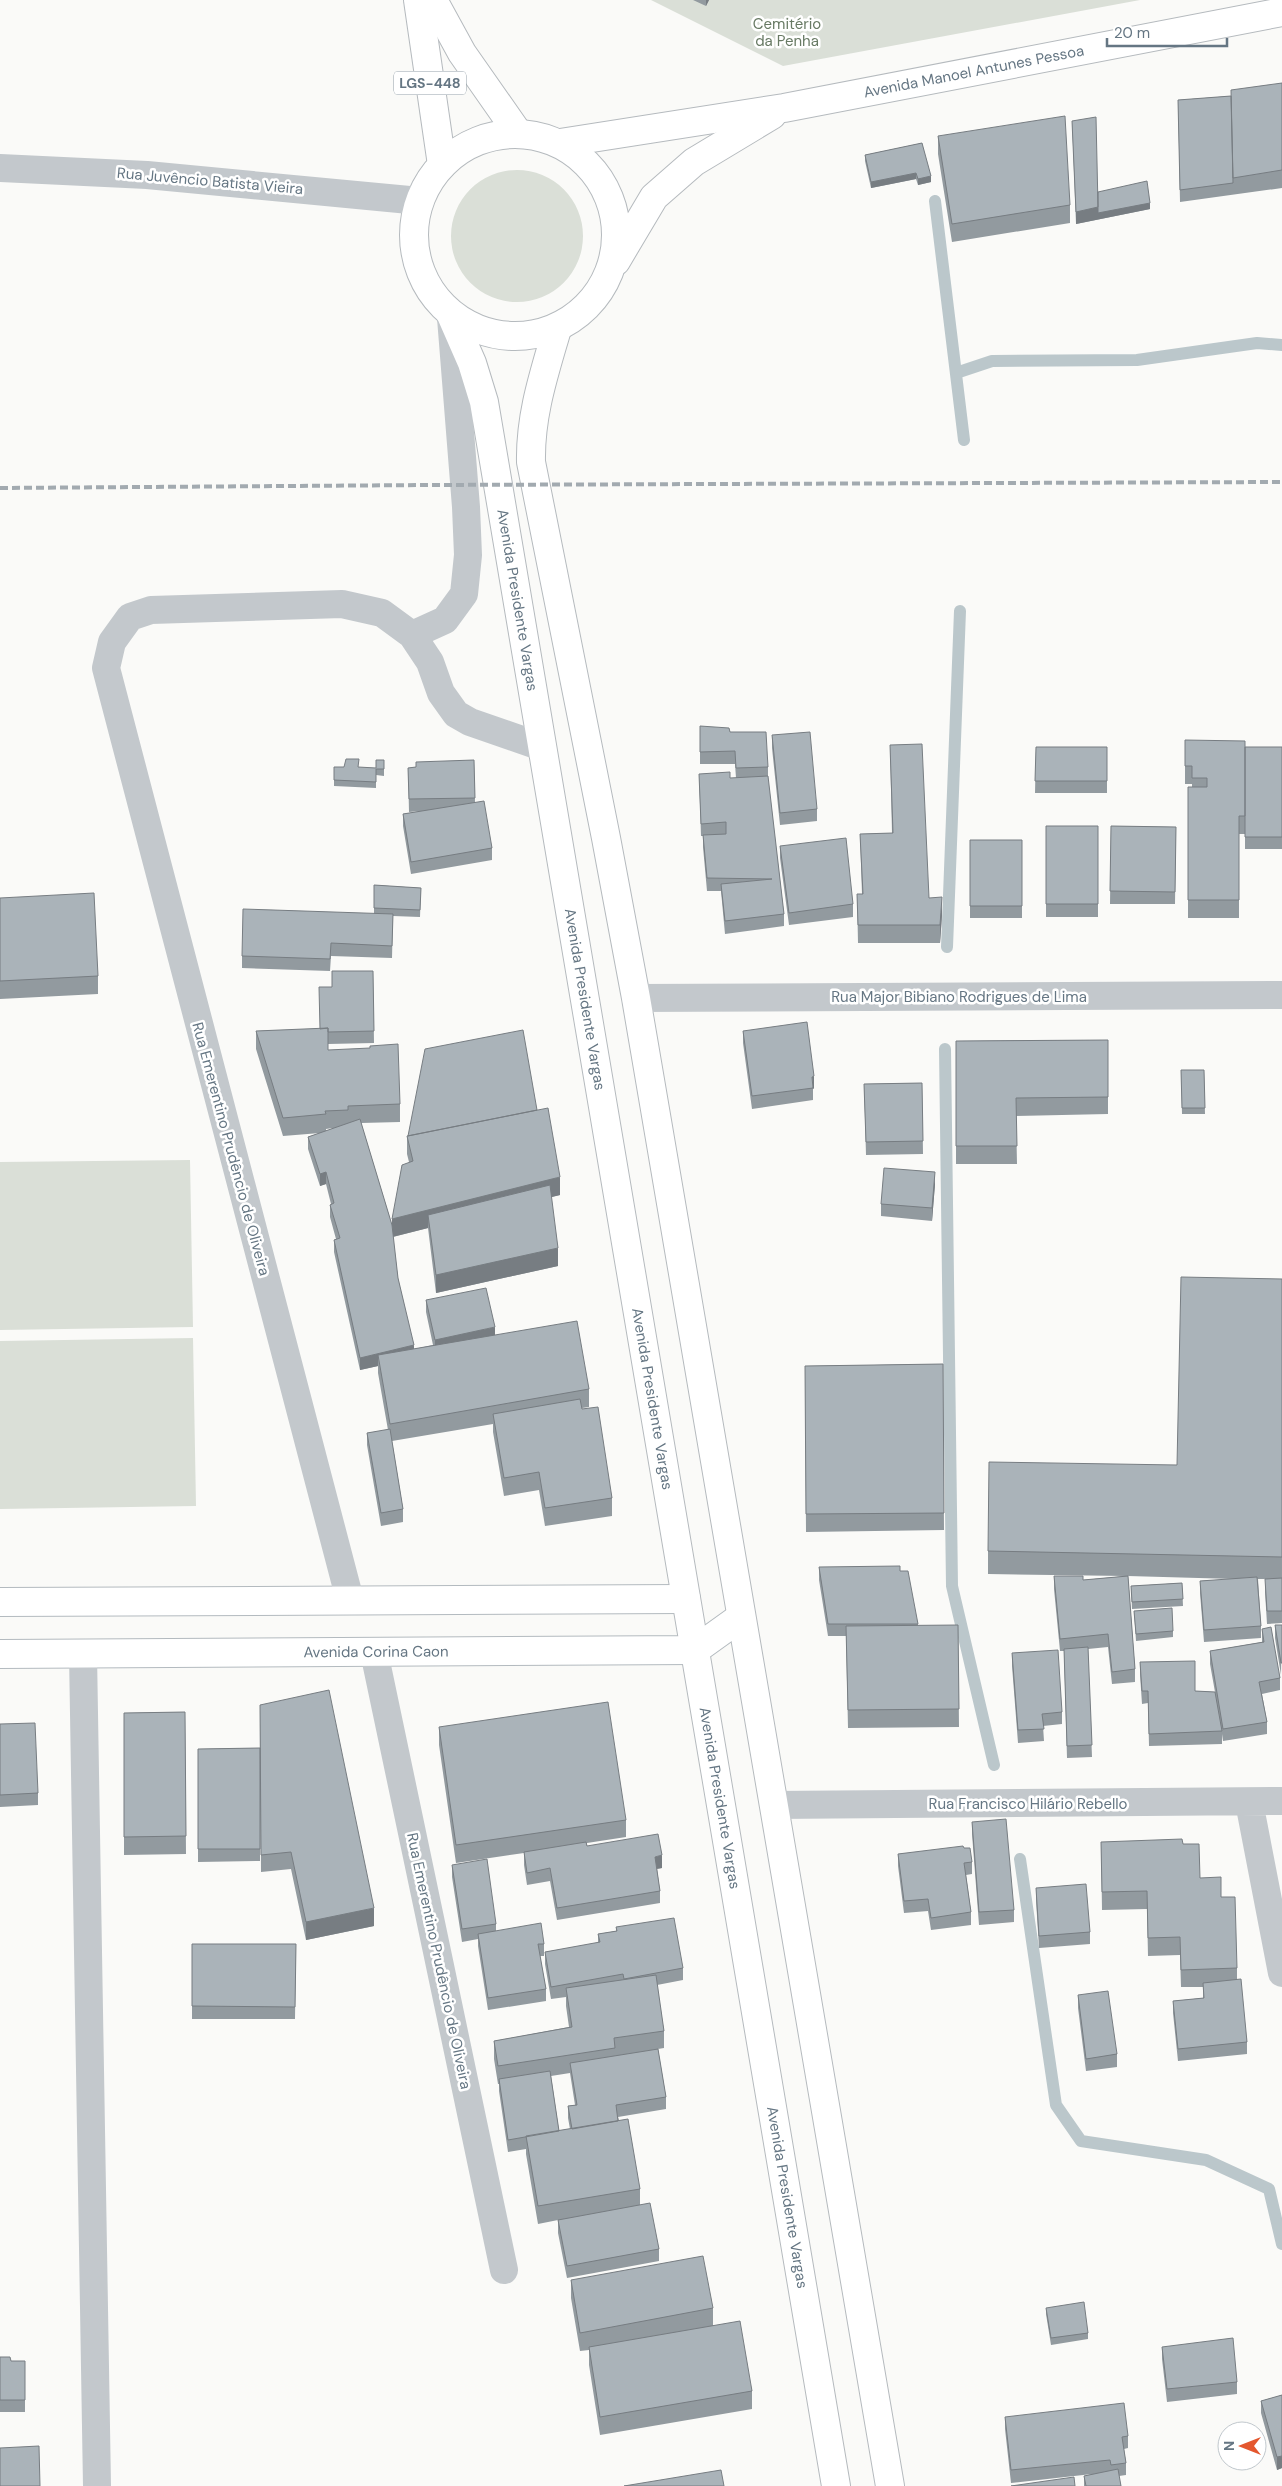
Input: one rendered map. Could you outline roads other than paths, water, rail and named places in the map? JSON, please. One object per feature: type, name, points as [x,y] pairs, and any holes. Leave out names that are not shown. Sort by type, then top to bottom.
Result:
[{"type":"main road","name":"LGS-448","points":[[418,0],[442,165]]},
{"type":"main road","name":"LGS-448","points":[[433,0],[462,53],[518,133]]},
{"type":"main road","name":"Avenida Manoel Antunes Pessoa","points":[[560,143],[784,108],[1282,12]]},
{"type":"main road","name":"Avenida Manoel Antunes Pessoa","points":[[612,268],[654,197],[694,162],[784,108]]},
{"type":"main road","points":[[518,133],[539,136],[560,143],[584,160],[602,182],[614,210],[617,239],[612,268],[599,293],[580,314],[557,329],[530,336],[502,337],[475,329],[451,314],[430,291],[417,262],[414,232],[420,201],[429,182],[442,165],[464,147],[490,137],[518,133]]},
{"type":"main road","name":"Avenida Presidente Vargas","points":[[451,314],[472,363],[484,402],[836,2486]]},
{"type":"main road","points":[[557,329],[535,403],[530,435],[531,462],[636,998],[890,2486]]},
{"type":"main road","points":[[0,1602],[686,1599]]},
{"type":"main road","points":[[695,1650],[741,1617]]},
{"type":"main road","name":"Avenida Corina Caon","points":[[0,1654],[695,1650]]},
{"type":"street","name":"Rua Juvêncio Batista Vieira","points":[[0,168],[147,175],[420,201]]},
{"type":"street","points":[[451,314],[466,506],[468,554],[464,594],[445,620],[412,635],[430,662],[441,693],[456,714],[470,722],[542,746]]},
{"type":"street","name":"Rua Emerentino Prudêncio de Oliveira","points":[[350,1600],[112,697],[106,668],[112,642],[130,617],[151,610],[342,604],[382,613],[412,635]]},
{"type":"street","name":"Rua Major Bibiano Rodrigues de Lima","points":[[636,998],[1282,995]]},
{"type":"street","name":"Rua Emerentino Prudêncio de Oliveira","points":[[374,1652],[504,2270]]},
{"type":"street","points":[[83,1654],[97,2486]]},
{"type":"street","points":[[1249,1802],[1282,1973]]},
{"type":"street","name":"Rua Francisco Hilário Rebello","points":[[774,1806],[1282,1802]]},
{"type":"waterway","points":[[935,201],[964,440]]},
{"type":"waterway","points":[[956,373],[992,361],[1137,360],[1257,343],[1282,345]]},
{"type":"waterway","points":[[947,947],[960,611]]},
{"type":"waterway","points":[[945,1049],[952,1586],[994,1765]]},
{"type":"waterway","points":[[1020,1859],[1056,2105],[1081,2141],[1206,2160],[1269,2189],[1282,2244]]},
{"type":"railway","points":[[0,488],[1282,482]]},
{"type":"park label","name":"Cemitério da Penha","points":[[787,32]]}]
